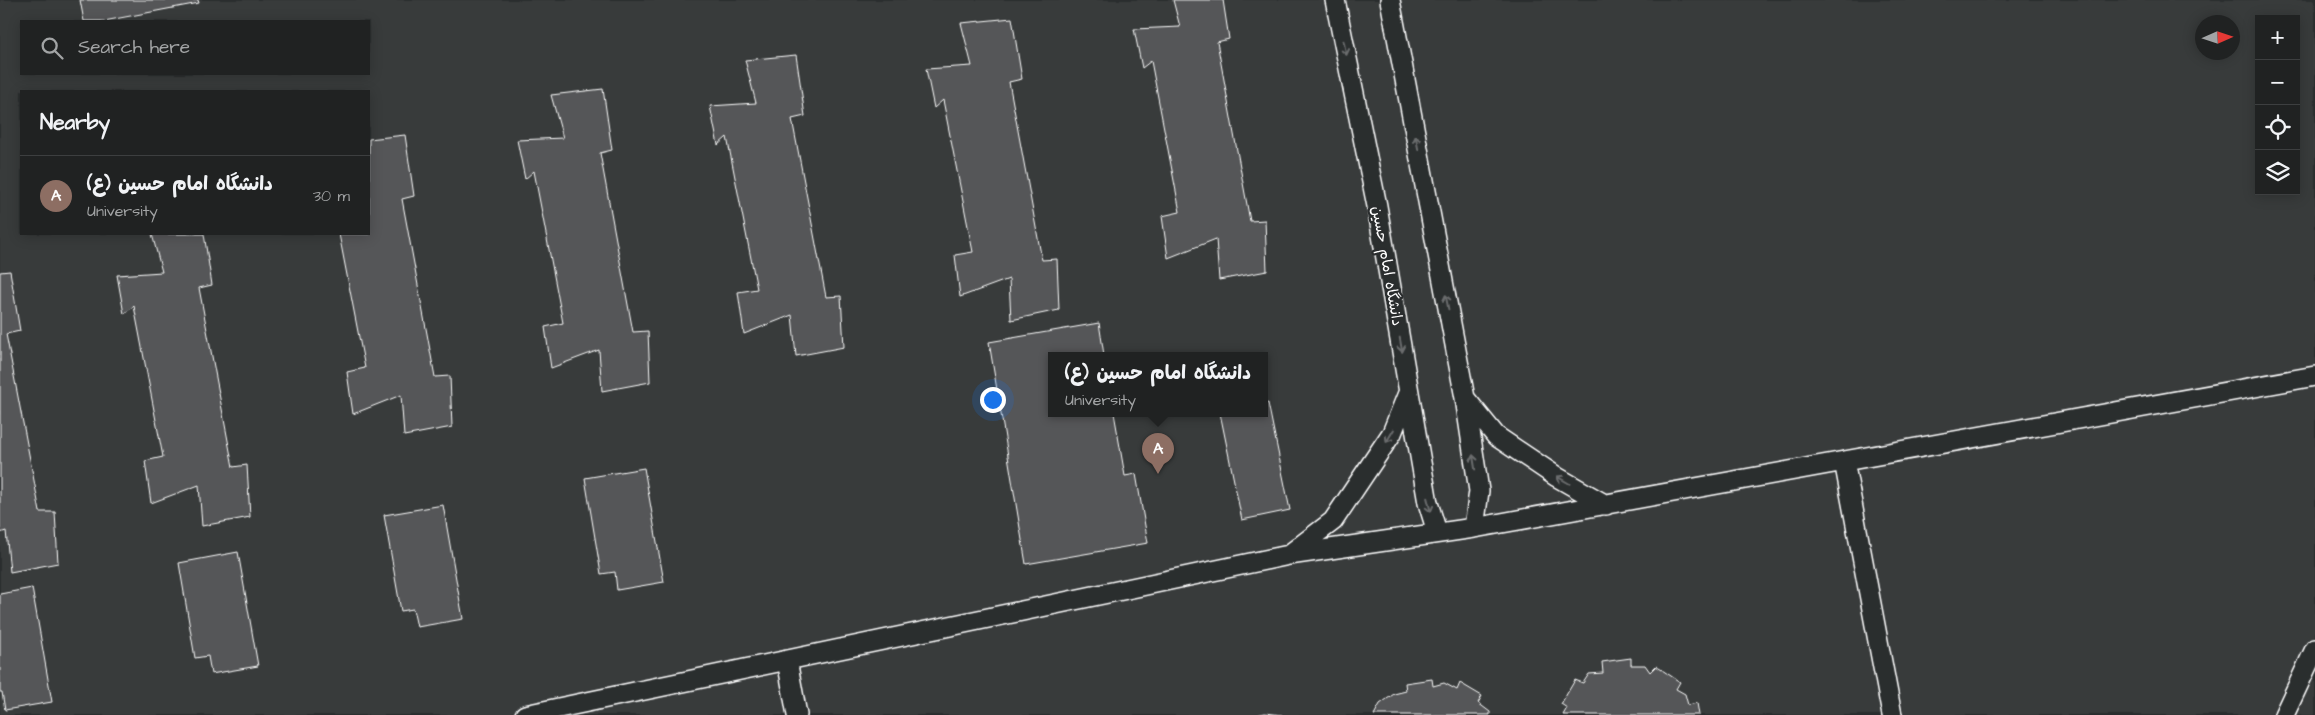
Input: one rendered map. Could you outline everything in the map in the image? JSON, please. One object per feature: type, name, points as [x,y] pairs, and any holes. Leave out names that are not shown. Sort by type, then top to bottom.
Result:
[{"type":"lane","name":"دانشگاه امام حسین","points":[[1335,0],[1377,206],[1428,503],[1437,532]]},
{"type":"lane","points":[[1390,0],[1465,398],[1479,491],[1474,528]]},
{"type":"lane","points":[[525,715],[1289,555],[1474,528],[2315,376]]},
{"type":"lane","points":[[1289,555],[1333,521],[1392,433],[1409,392]]},
{"type":"lane","points":[[1465,398],[1496,436],[1557,477],[1606,504]]},
{"type":"lane","points":[[1844,461],[1892,715]]},
{"type":"lane","points":[[2284,715],[2315,649]]},
{"type":"lane","points":[[786,660],[797,715]]},
{"type":"shaded area","points":[[0,0],[2315,0],[2315,715],[0,715]]},
{"type":"building","points":[[80,0],[198,0],[199,3],[109,20],[84,20]]},
{"type":"building","points":[[1173,0],[1223,0],[1229,39],[1217,42],[1250,221],[1265,220],[1267,271],[1219,280],[1216,239],[1168,258],[1162,216],[1180,212],[1151,61],[1142,68],[1134,29],[1180,27]]},
{"type":"building","points":[[1012,18],[1022,79],[1009,82],[1042,260],[1057,259],[1059,310],[1011,320],[1009,279],[960,297],[955,255],[973,252],[943,100],[934,108],[926,69],[972,66],[961,23]]},
{"type":"building","points":[[796,55],[805,116],[792,119],[826,297],[841,296],[844,347],[796,356],[792,315],[744,334],[738,292],[757,289],[727,137],[718,145],[710,106],[756,103],[745,60]]},
{"type":"building","points":[[603,89],[612,150],[600,153],[633,332],[648,331],[650,382],[602,391],[599,350],[551,368],[545,327],[563,323],[534,171],[525,179],[517,140],[563,138],[551,95]]},
{"type":"building","points":[[405,135],[414,196],[402,199],[435,377],[450,376],[452,427],[404,436],[401,395],[353,414],[347,372],[365,368],[339,235],[370,235],[370,139]]},
{"type":"building","points":[[152,235],[204,235],[212,285],[199,288],[233,467],[247,465],[250,517],[202,526],[199,485],[151,503],[145,461],[163,457],[134,306],[124,314],[117,275],[162,272]]},
{"type":"building","points":[[10,271],[20,331],[6,334],[40,512],[55,512],[58,563],[10,572],[6,531],[0,533],[0,272]]},
{"type":"building","points":[[1099,323],[1104,352],[1048,352],[1048,417],[1115,417],[1125,476],[1136,474],[1148,543],[1026,564],[989,342]]},
{"type":"building","points":[[1268,403],[1290,510],[1242,520],[1221,417],[1268,417]]},
{"type":"building","points":[[644,468],[664,582],[617,590],[615,572],[601,574],[585,478]]},
{"type":"building","points":[[443,505],[463,619],[417,627],[413,609],[401,611],[384,515]]},
{"type":"building","points":[[238,552],[258,666],[211,674],[208,656],[195,658],[179,563]]},
{"type":"building","points":[[32,588],[52,702],[5,710],[2,692],[0,692],[0,594]]},
{"type":"building","points":[[1631,658],[1631,665],[1645,665],[1650,672],[1656,666],[1680,682],[1676,689],[1685,694],[1688,705],[1697,703],[1699,715],[1563,715],[1567,708],[1561,704],[1575,680],[1583,683],[1589,674],[1603,673],[1602,662]]},
{"type":"building","points":[[1432,679],[1433,686],[1444,683],[1457,690],[1460,683],[1482,696],[1478,703],[1490,712],[1490,715],[1374,715],[1380,704],[1394,694],[1406,691],[1405,683]]},
{"type":"building","points":[[1265,713],[1282,715],[1256,715]]},
{"type":"place","name":"دانشگاه امام حسین (ع)","points":[[1158,474]]}]
